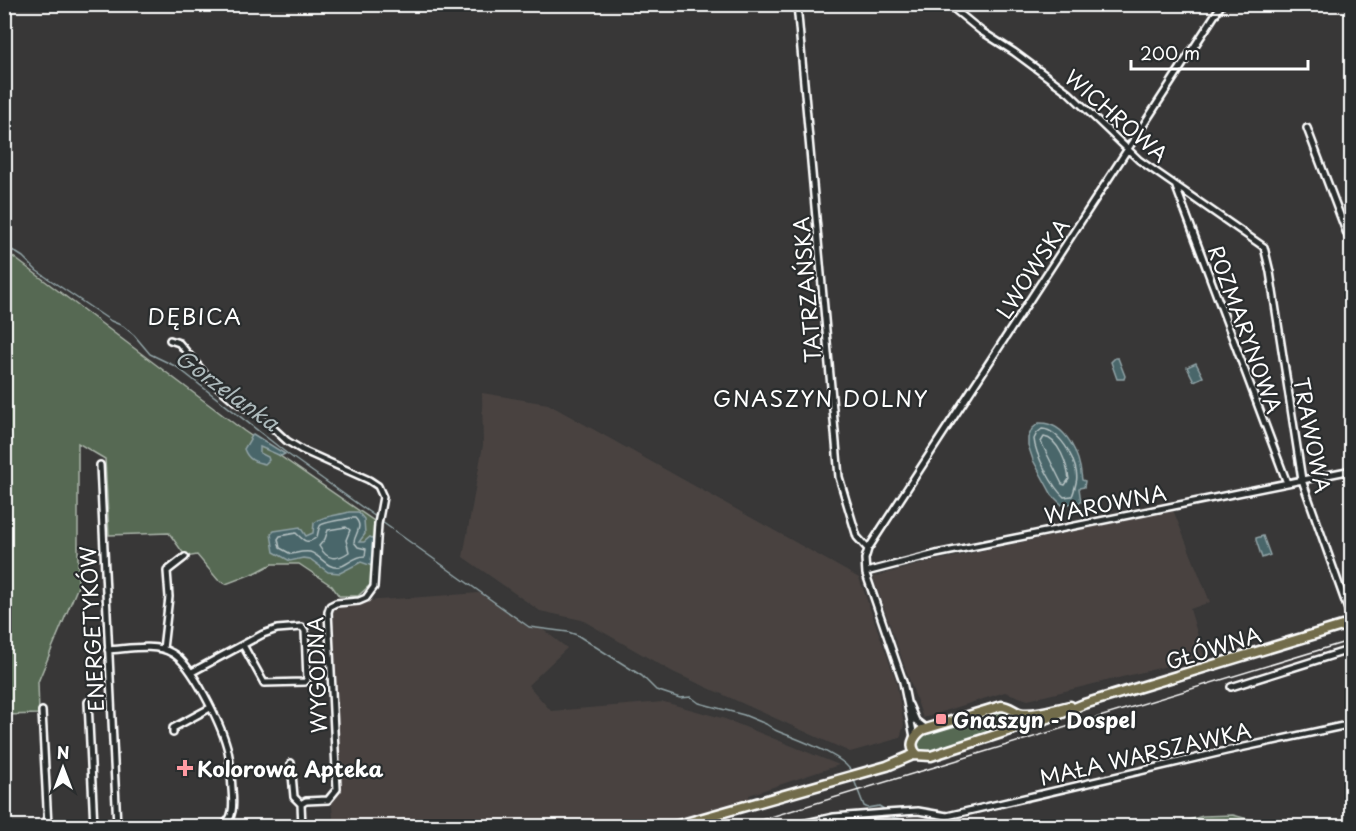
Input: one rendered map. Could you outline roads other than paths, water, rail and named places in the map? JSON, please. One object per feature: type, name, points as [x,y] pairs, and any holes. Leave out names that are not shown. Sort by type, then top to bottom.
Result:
[{"type":"main road","name":"GŁÓWNA","points":[[867,770],[897,757],[922,730],[1001,706],[1010,708],[1015,713],[1036,714],[1084,704],[1352,622]]},
{"type":"main road","name":"GŁÓWNA","points":[[867,770],[918,755],[930,756],[1084,704]]},
{"type":"main road","points":[[1009,730],[1014,722],[1015,713]]},
{"type":"main road","points":[[913,741],[915,752],[918,755]]},
{"type":"main road","points":[[691,826],[867,770]]},
{"type":"main road","points":[[675,826],[728,813]]},
{"type":"street","name":"TATRZAŃSKA","points":[[797,4],[839,477],[858,537],[868,549]]},
{"type":"street","name":"WICHROWA","points":[[948,4],[981,31],[1068,92],[1128,151],[1257,241],[1265,249]]},
{"type":"street","name":"LWOWSKA","points":[[868,549],[1222,4]]},
{"type":"street","points":[[1307,129],[1352,248]]},
{"type":"street","name":"ROZMARYNOWA","points":[[1175,185],[1287,483]]},
{"type":"street","name":"TRAWOWA","points":[[1265,249],[1302,480],[1352,622]]},
{"type":"street","name":"WYGODNA","points":[[170,340],[179,343],[210,380],[236,402],[261,417],[287,441],[369,480],[378,486],[383,497],[378,524],[374,587],[366,598],[359,601],[336,603],[330,606],[328,612],[337,789],[328,800],[306,801],[301,804]]},
{"type":"street","name":"ENERGETYKÓW","points":[[100,465],[117,826]]},
{"type":"street","name":"WAROWNA","points":[[866,572],[936,554],[1352,470]]},
{"type":"street","points":[[868,549],[865,560],[866,572],[903,682],[913,741]]},
{"type":"street","points":[[163,648],[169,597],[167,571],[185,557]]},
{"type":"street","points":[[192,672],[243,645],[270,631],[304,628],[307,680],[305,682],[264,683],[243,645]]},
{"type":"street","points":[[108,650],[163,648],[180,658],[192,672],[224,737],[231,764],[233,804],[231,824],[222,826]]},
{"type":"street","points":[[1231,687],[1352,650]]},
{"type":"street","points":[[88,702],[94,826]]},
{"type":"street","points":[[908,703],[916,721],[927,729]]},
{"type":"street","points":[[173,733],[173,728],[210,708]]},
{"type":"street","points":[[42,711],[48,826]]},
{"type":"street","name":"MAŁA WARSZAWKA","points":[[793,826],[834,817],[897,812],[947,816],[1352,724]]},
{"type":"street","points":[[291,763],[294,797],[301,804],[302,826]]},
{"type":"water","points":[[1118,358],[1124,379],[1117,379],[1111,362]]},
{"type":"water","points":[[1196,363],[1203,377],[1194,381],[1187,367]]},
{"type":"water","points":[[1039,423],[1057,428],[1064,434],[1075,451],[1082,480],[1085,481],[1084,487],[1079,488],[1081,502],[1062,505],[1052,495],[1033,460],[1028,438],[1032,429]]},
{"type":"water","points":[[253,434],[285,454],[281,456],[260,447],[260,453],[269,460],[265,464],[252,460],[244,449]]},
{"type":"water","points":[[358,512],[364,519],[365,534],[359,542],[364,542],[370,537],[374,539],[372,566],[361,562],[340,573],[328,572],[310,559],[290,561],[274,552],[271,534],[274,531],[300,527],[306,536],[313,533],[314,523],[318,520]]},
{"type":"water","points":[[1263,536],[1270,555],[1262,558],[1256,538]]},
{"type":"waterway","name":"Gorzelanka","points":[[4,245],[23,257],[37,271],[111,321],[123,326],[150,354],[177,367],[289,455],[376,517]]},
{"type":"waterway","name":"Gorzelanka","points":[[382,522],[529,627],[577,635],[642,676],[656,690],[680,698],[691,697],[699,703],[744,715],[766,724],[840,760],[852,773]]},
{"type":"waterway","points":[[854,780],[864,806],[868,808],[879,806],[889,812]]},
{"type":"waterway","points":[[892,816],[934,826]]},
{"type":"waterway","points":[[1184,826],[1222,820],[1240,821],[1260,826]]},
{"type":"railway","points":[[741,826],[1352,640]]},
{"type":"place","name":"Gnaszyn - Dospel","points":[[941,719]]},
{"type":"place","name":"Kolorowa Apteka","points":[[185,768]]},
{"type":"district","name":"DĘBICA","points":[[195,315]]},
{"type":"district","name":"GNASZYN DOLNY","points":[[821,397]]}]
